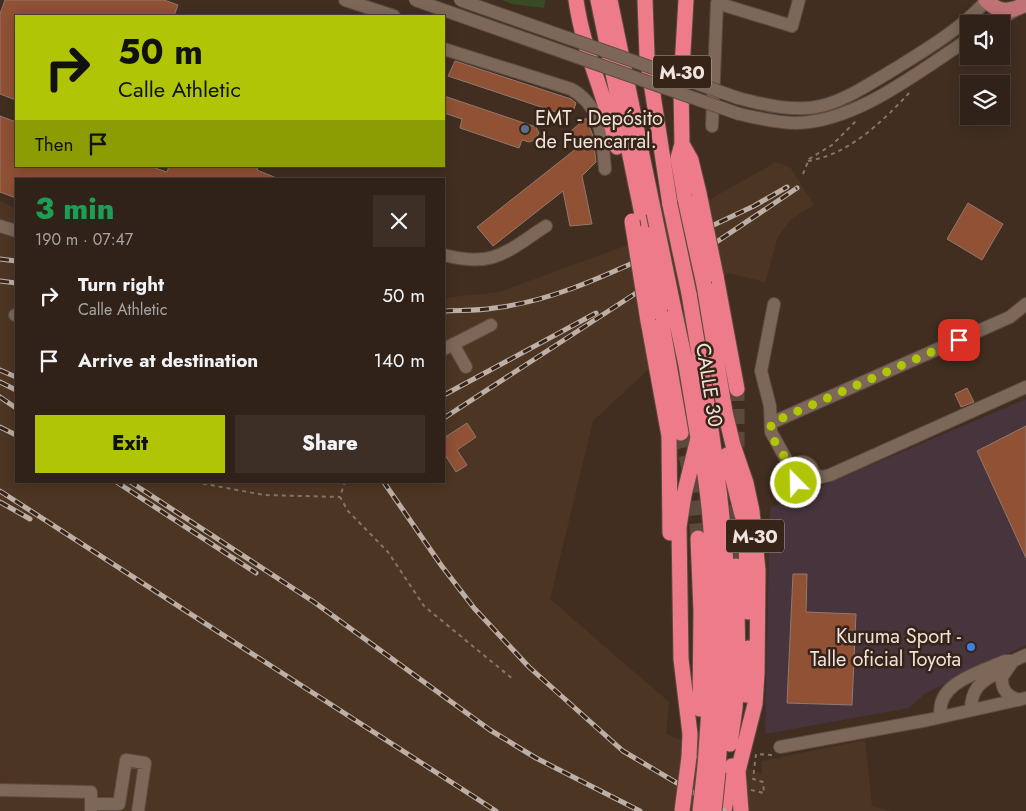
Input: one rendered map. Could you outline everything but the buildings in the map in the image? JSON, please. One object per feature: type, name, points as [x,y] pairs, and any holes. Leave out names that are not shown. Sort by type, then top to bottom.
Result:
[{"type":"highway","points":[[576,0],[588,54],[602,89],[642,221]]},
{"type":"highway","points":[[598,0],[660,313],[681,433]]},
{"type":"highway","name":"CALLE 30","points":[[610,0],[642,221],[666,265],[660,313],[686,365],[698,438],[684,495],[679,527],[682,677],[690,734],[741,811]]},
{"type":"highway","points":[[645,0],[647,56],[659,141],[682,200],[702,286],[737,388]]},
{"type":"highway","name":"M-30","points":[[682,200],[691,160],[682,144],[681,86],[686,0]]},
{"type":"highway","points":[[682,200],[702,286],[711,433],[726,564],[723,709],[715,770],[700,811]]},
{"type":"highway","name":"CALLE 30","points":[[702,286],[725,412],[733,445],[746,483],[752,511],[758,570],[758,673],[755,704],[738,771],[715,770]]},
{"type":"highway","points":[[660,313],[669,436],[673,645],[682,677]]},
{"type":"highway","points":[[698,438],[704,470],[714,561],[714,811]]},
{"type":"highway","points":[[698,538],[701,611],[720,811]]},
{"type":"highway","points":[[686,811],[730,752],[738,660],[736,566]]},
{"type":"highway","points":[[691,811],[715,770]]},
{"type":"highway","points":[[695,811],[715,770]]},
{"type":"highway","points":[[715,770],[724,811]]},
{"type":"highway","name":"CALLE 30","points":[[682,811],[715,770]]},
{"type":"main road","points":[[987,0],[999,10],[1022,5]]},
{"type":"street","points":[[345,0],[391,15]]},
{"type":"street","points":[[415,0],[739,114],[767,121],[796,123],[831,118],[868,102],[960,45]]},
{"type":"street","points":[[460,0],[738,98],[768,105],[795,108],[824,105],[861,90],[960,27]]},
{"type":"street","points":[[712,126],[717,3],[792,26],[799,0]]},
{"type":"street","points":[[968,15],[977,0]]},
{"type":"street","points":[[972,15],[987,0]]},
{"type":"street","points":[[1006,15],[1022,5]]},
{"type":"street","points":[[445,48],[571,89],[580,94],[592,107],[598,120],[605,169]]},
{"type":"street","points":[[0,226],[15,231]]},
{"type":"street","points":[[445,255],[474,260],[497,258],[546,226]]},
{"type":"street","points":[[774,304],[761,371],[770,406],[771,432],[775,442],[792,474],[803,485],[810,481],[813,474],[811,467],[805,462],[797,463],[792,474],[796,498]]},
{"type":"street","points":[[771,423],[1010,317],[1026,304]]},
{"type":"street","points":[[466,367],[449,346],[491,325]]},
{"type":"street","points":[[813,474],[822,477],[830,475],[1026,386]]},
{"type":"street","points":[[971,710],[971,698],[978,685],[1026,656]]},
{"type":"street","points":[[941,717],[941,700],[950,687],[1005,661],[1009,665]]},
{"type":"street","points":[[1009,665],[1002,677],[1003,689],[1007,694],[1023,699]]},
{"type":"street","points":[[776,751],[1023,699]]},
{"type":"street","points":[[0,790],[91,792],[91,807],[119,804],[126,760],[145,763],[138,811]]},
{"type":"path","points":[[808,161],[823,159],[870,132],[904,101],[912,90]]},
{"type":"path","points":[[803,174],[808,161],[838,139],[859,117]]},
{"type":"path","points":[[200,483],[264,495],[340,497]]},
{"type":"path","points":[[344,483],[340,497],[348,510],[388,552],[424,606],[514,680]]},
{"type":"path","points":[[715,770],[764,794],[763,782],[754,779],[756,754],[776,751]]},
{"type":"shaded area","points":[[776,162],[790,167],[814,205],[790,220],[778,237],[765,282],[728,273],[640,329],[649,369],[593,421],[550,599],[669,702],[666,734],[762,774],[762,761],[865,740],[872,806],[890,811],[0,811],[0,201],[15,208],[15,483],[445,483],[445,298],[499,292],[633,243]]},
{"type":"shaded area","points":[[1026,399],[1026,645],[926,693],[909,708],[765,734],[770,508]]},
{"type":"green space","points":[[502,0],[545,0],[544,8],[512,4]]},
{"type":"tunnel","points":[[737,389],[737,447]]},
{"type":"tunnel","points":[[681,433],[694,491],[698,538]]},
{"type":"tunnel","points":[[736,500],[736,566]]},
{"type":"railway","points":[[703,230],[754,206],[787,187]]},
{"type":"railway","points":[[706,249],[797,188]]},
{"type":"railway","points":[[445,311],[488,309],[533,301],[591,281],[646,257]]},
{"type":"railway","points":[[0,259],[15,261]]},
{"type":"railway","points":[[0,281],[15,283]]},
{"type":"railway","points":[[445,417],[650,284]]},
{"type":"railway","points":[[445,394],[596,313]]},
{"type":"railway","points":[[0,370],[15,377]]},
{"type":"railway","points":[[0,382],[15,390]]},
{"type":"railway","points":[[0,397],[15,407]]},
{"type":"railway","points":[[0,427],[15,434]]},
{"type":"railway","points":[[118,483],[256,573]]},
{"type":"railway","points":[[132,483],[314,602],[490,730],[536,758],[640,811]]},
{"type":"railway","points":[[384,483],[441,565],[474,608],[529,667],[623,751],[724,811]]},
{"type":"railway","points":[[0,491],[496,811]]},
{"type":"railway","points":[[0,502],[30,519]]},
{"type":"place","name":"EMT - Depósito de Fuencarral.","points":[[525,129]]},
{"type":"place","name":"Kuruma Sport - Talle oficial Toyota","points":[[971,647]]},
{"type":"route","points":[[796,483],[790,475],[792,468],[775,442],[771,432],[771,423],[959,340]]}]
